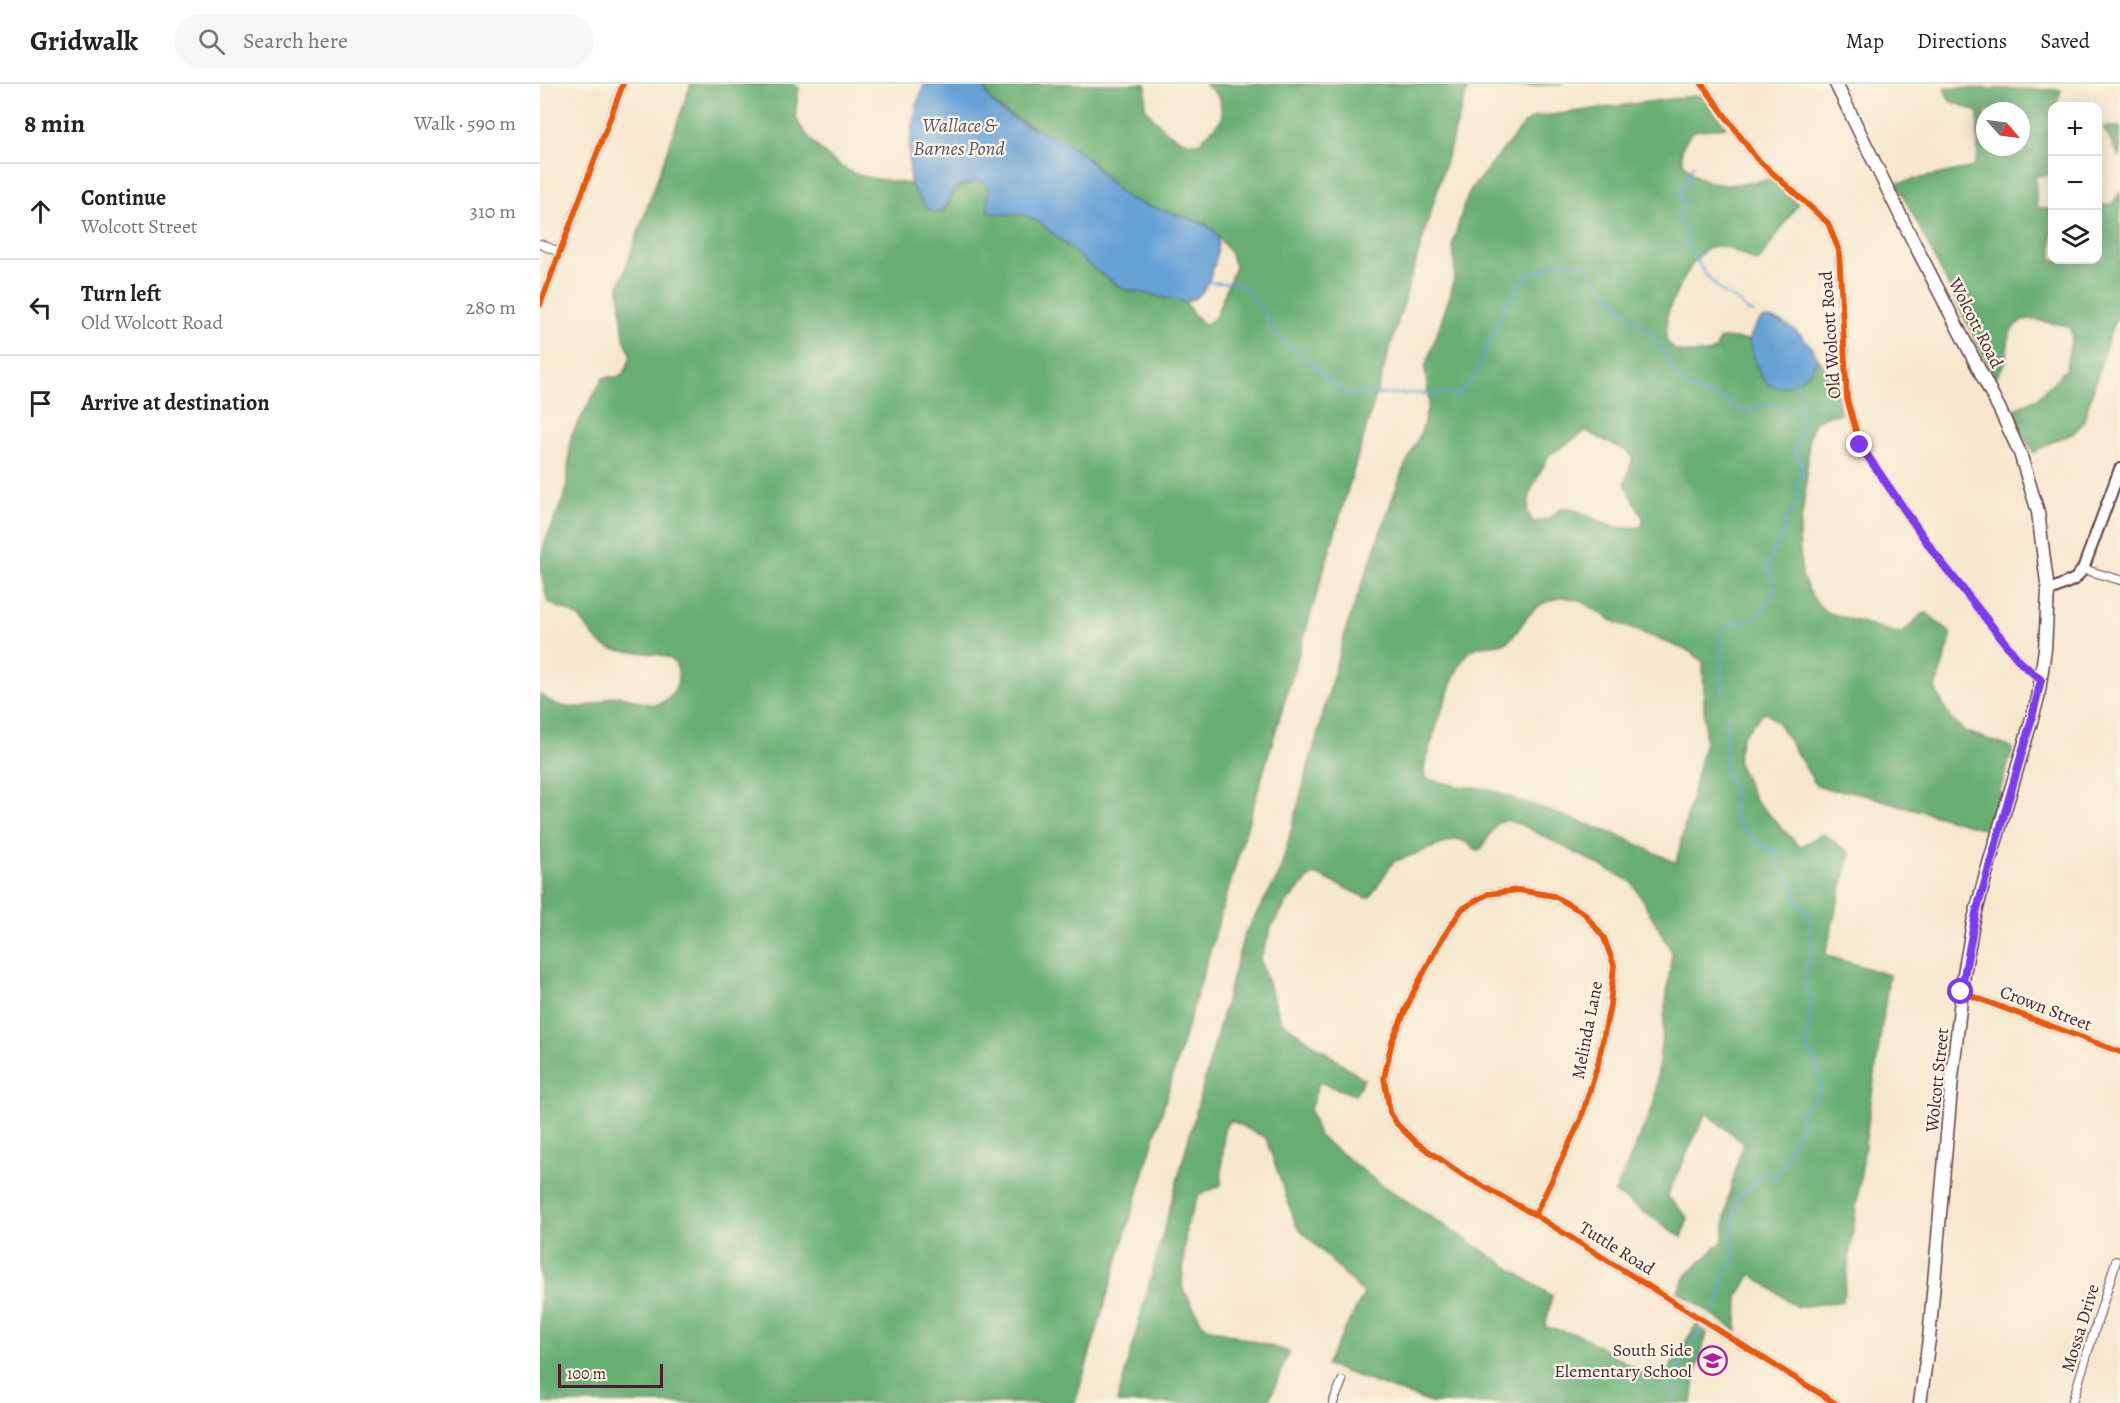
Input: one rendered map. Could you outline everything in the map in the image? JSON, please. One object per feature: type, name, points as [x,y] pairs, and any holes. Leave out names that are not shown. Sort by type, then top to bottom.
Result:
[{"type":"main road","name":"Wolcott Road","points":[[1836,84],[2020,453],[2038,512],[2048,591]]},
{"type":"main road","points":[[2048,591],[2075,579],[2083,569],[2120,469]]},
{"type":"main road","name":"Wolcott Street","points":[[1920,1403],[1929,1339],[1961,992],[1976,913],[2041,680],[2048,591]]},
{"type":"street","name":"Old Wolcott Road","points":[[1702,84],[1756,159],[1828,223],[1839,251],[1847,399],[1860,445],[1935,554],[2020,662],[2041,680]]},
{"type":"street","points":[[540,305],[620,85]]},
{"type":"street","points":[[540,244],[559,252]]},
{"type":"street","points":[[2083,569],[2120,580]]},
{"type":"street","name":"Melinda Lane","points":[[1390,1112],[1384,1078],[1392,1041],[1414,991],[1440,942],[1462,909],[1488,894],[1518,890],[1554,896],[1584,913],[1604,938],[1614,965],[1610,1005],[1598,1064],[1581,1119],[1535,1215]]},
{"type":"street","name":"Crown Street","points":[[1961,992],[2120,1052]]},
{"type":"street","name":"Tuttle Road","points":[[1390,1112],[1397,1124],[1414,1141],[1463,1175],[1535,1215],[1835,1403]]},
{"type":"street","name":"Mossa Drive","points":[[2072,1403],[2116,1261]]},
{"type":"street","points":[[1333,1403],[1342,1382]]},
{"type":"green space","points":[[691,84],[793,84],[799,88],[796,106],[797,120],[814,143],[836,164],[868,177],[910,184],[916,194],[947,208],[959,188],[982,179],[989,186],[988,210],[991,213],[1024,215],[1038,221],[1094,269],[1124,289],[1185,302],[1193,314],[1205,325],[1215,318],[1235,267],[1231,254],[1216,234],[1206,224],[1152,208],[1128,198],[1093,163],[1073,147],[1007,114],[990,100],[983,84],[1146,84],[1145,108],[1156,121],[1175,137],[1199,143],[1222,119],[1220,98],[1205,84],[1562,84],[1468,87],[1075,1403],[540,1403],[540,694],[553,703],[566,707],[588,706],[620,696],[643,703],[657,704],[673,692],[677,683],[678,670],[675,663],[659,655],[608,648],[594,638],[577,616],[548,602],[540,559],[566,492],[571,436],[603,378],[621,376],[631,355],[624,338],[619,287]]},
{"type":"green space","points":[[1944,88],[2061,90],[2057,102],[2048,102],[2048,174],[2035,176],[2037,208],[2048,209],[2048,264],[2102,264],[2102,205],[2112,204],[2120,193],[2120,310],[2111,330],[2083,423],[2072,434],[2049,443],[2034,453],[2017,425],[2015,409],[2037,398],[2066,369],[2072,335],[2069,326],[2029,319],[2018,323],[2010,332],[2005,363],[1995,378],[1897,183],[1974,167],[1977,156],[2030,156],[2030,102],[1976,102],[1976,111],[1949,100]]},
{"type":"green space","points":[[1700,95],[1726,127],[1694,131],[1686,141],[1682,159],[1691,172],[1707,181],[1724,185],[1770,179],[1798,204],[1758,262],[1721,246],[1708,249],[1700,255],[1685,276],[1674,299],[1667,317],[1666,340],[1675,350],[1685,353],[1709,353],[1716,349],[1719,340],[1723,338],[1749,340],[1755,363],[1763,379],[1773,386],[1781,387],[1805,375],[1815,363],[1817,356],[1836,385],[1840,414],[1822,417],[1814,422],[1809,439],[1799,537],[1802,577],[1815,601],[1826,612],[1897,633],[1903,633],[1922,614],[1927,613],[1950,633],[1951,639],[1935,689],[1950,718],[1964,731],[2013,748],[1988,830],[1851,791],[1828,790],[1816,785],[1779,724],[1765,711],[1742,736],[1737,761],[1755,800],[1800,847],[1823,834],[1850,853],[1825,955],[1889,975],[1843,1301],[1797,1307],[1751,1274],[1738,1296],[1737,1331],[1678,1291],[1687,1275],[1723,1241],[1728,1198],[1743,1143],[1706,1113],[1667,1196],[1688,1218],[1682,1237],[1615,1193],[1654,1104],[1672,952],[1632,882],[1522,825],[1506,820],[1497,823],[1481,849],[1477,851],[1466,842],[1456,839],[1393,862],[1370,897],[1366,898],[1318,875],[1311,876],[1288,901],[1272,925],[1260,960],[1281,1021],[1364,1079],[1355,1095],[1319,1082],[1310,1110],[1319,1136],[1376,1181],[1552,1296],[1545,1327],[1580,1335],[1660,1384],[1696,1325],[1707,1333],[1696,1371],[1692,1403],[1431,1403],[1326,1365],[1364,1294],[1296,1225],[1266,1138],[1230,1120],[1224,1129],[1221,1185],[1198,1196],[1186,1227],[1182,1287],[1204,1326],[1289,1352],[1268,1403],[1117,1403],[1244,935],[1279,875],[1346,629],[1402,472],[1422,430],[1429,402],[1425,368],[1451,293],[1455,274],[1453,243],[1464,205],[1471,189],[1526,122],[1535,117]],"holes":[[[1586,431],[1629,452],[1633,457],[1625,484],[1643,518],[1642,527],[1610,526],[1572,508],[1562,508],[1546,520],[1533,522],[1527,512],[1531,490],[1549,455]],[[1563,597],[1580,600],[1613,621],[1691,652],[1703,662],[1705,741],[1676,863],[1620,836],[1487,789],[1457,786],[1427,779],[1424,773],[1425,762],[1450,687],[1456,672],[1469,652],[1478,647],[1508,641],[1538,606]]]},
{"type":"green space","points":[[2103,127],[2120,127],[2120,158]]},
{"type":"water","name":"Wallace & Barnes Pond","points":[[925,84],[983,84],[990,99],[999,109],[1074,148],[1120,193],[1137,202],[1211,228],[1216,233],[1218,246],[1212,273],[1205,288],[1197,296],[1185,302],[1124,289],[1094,269],[1038,221],[1024,215],[991,213],[988,210],[989,186],[982,180],[958,186],[953,191],[943,212],[927,209],[910,184],[909,148],[918,100]]},
{"type":"water","points":[[1769,318],[1784,323],[1797,332],[1817,356],[1811,370],[1790,385],[1781,387],[1767,383],[1754,357],[1749,340],[1755,326],[1762,319]]},
{"type":"waterway","points":[[1694,165],[1688,173],[1689,183],[1683,186],[1679,193],[1684,201],[1683,209],[1676,216],[1687,231],[1686,244],[1706,275],[1723,293],[1741,303],[1746,310],[1754,313]]},
{"type":"waterway","points":[[1207,282],[1237,284],[1247,290],[1266,315],[1268,326],[1346,395],[1459,394],[1474,378],[1509,297],[1528,274],[1540,272],[1550,264],[1572,262],[1589,264],[1592,274],[1631,319],[1644,326],[1684,384],[1693,390],[1725,400],[1740,412],[1765,404],[1789,409],[1800,408]]},
{"type":"waterway","points":[[1724,694],[1720,634],[1730,623],[1754,620],[1772,597],[1776,587],[1768,564],[1784,535],[1785,521],[1797,505],[1797,488],[1802,464],[1794,448],[1804,424],[1796,379]]},
{"type":"waterway","points":[[1710,1315],[1719,1303],[1723,1276],[1730,1269],[1735,1258],[1731,1240],[1739,1194],[1749,1189],[1762,1173],[1765,1172],[1775,1178],[1790,1150],[1791,1142],[1801,1128],[1800,1114],[1816,1098],[1822,1085],[1814,1057],[1806,1046],[1812,1000],[1811,996],[1804,991],[1807,978],[1806,968],[1812,953],[1809,931],[1812,918],[1795,898],[1794,884],[1786,876],[1776,859],[1776,852],[1761,846],[1736,822],[1732,807],[1735,792],[1725,769],[1727,716]]},
{"type":"waterway","points":[[1676,1403],[1674,1395],[1678,1375],[1701,1328]]},
{"type":"cycle path","points":[[540,305],[623,84]]},
{"type":"cycle path","points":[[1702,84],[1756,158],[1828,223],[1839,251],[1847,399],[1860,445],[1935,554],[2020,662],[2041,680]]},
{"type":"cycle path","points":[[1535,1215],[1581,1119],[1598,1064],[1610,1005],[1614,965],[1604,938],[1584,913],[1554,896],[1518,890],[1488,894],[1462,909],[1440,942],[1414,991],[1392,1041],[1384,1078],[1390,1112],[1397,1124],[1414,1141],[1463,1175],[1535,1215],[1835,1403]]},
{"type":"cycle path","points":[[1961,992],[2120,1052]]},
{"type":"place","name":"South Side Elementary School","points":[[1713,1360]]},
{"type":"route","points":[[1860,445],[1935,554],[2020,662],[2041,680],[2021,759],[1976,913],[1961,992]]}]
